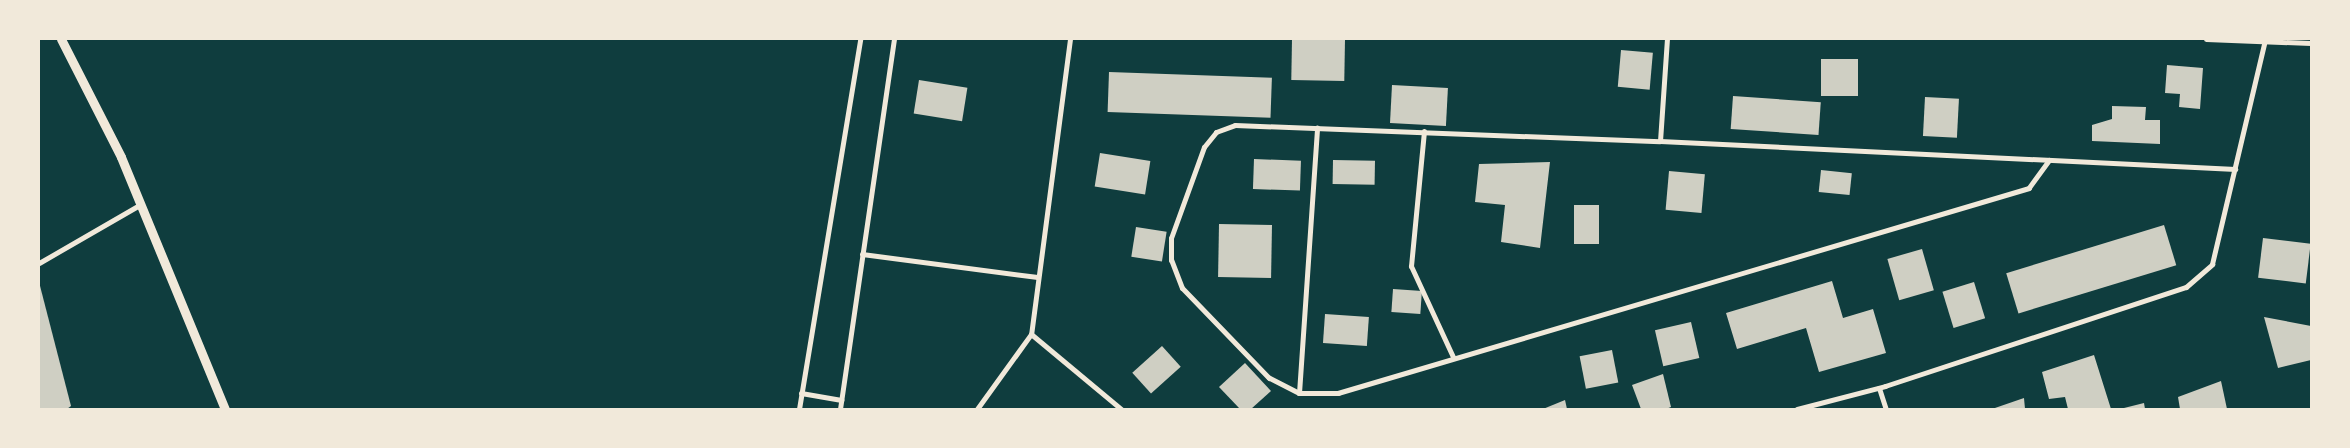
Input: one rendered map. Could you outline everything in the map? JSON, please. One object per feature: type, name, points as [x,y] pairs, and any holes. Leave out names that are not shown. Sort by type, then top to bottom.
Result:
[{"type":"street","points":[[61,39],[121,157],[225,409]]},
{"type":"street","points":[[799,409],[860,39]]},
{"type":"street","points":[[840,409],[894,39]]},
{"type":"street","points":[[976,409],[1030,334],[1070,39]]},
{"type":"street","points":[[1660,141],[1667,39]]},
{"type":"street","points":[[2206,39],[2311,43]]},
{"type":"street","points":[[1797,409],[1879,388],[2186,287],[2212,264],[2265,40]]},
{"type":"street","points":[[2049,160],[2029,188],[1453,357],[1338,393],[1299,393],[1269,378],[1182,288],[1175,275],[1170,249],[1171,238],[1204,147],[1216,132],[1235,125],[1660,141],[2235,168]]},
{"type":"street","points":[[1299,393],[1317,128]]},
{"type":"street","points":[[1424,131],[1411,266],[1453,357]]},
{"type":"street","points":[[39,263],[141,204]]},
{"type":"street","points":[[862,254],[1038,276]]},
{"type":"street","points":[[1030,334],[1121,409]]},
{"type":"street","points":[[1879,388],[1886,409]]},
{"type":"street","points":[[801,393],[841,400]]},
{"type":"building","points":[[1292,39],[1345,40],[1344,81],[1291,80]]},
{"type":"building","points":[[1621,50],[1653,53],[1650,90],[1618,87]]},
{"type":"building","points":[[1821,59],[1858,59],[1858,96],[1821,96]]},
{"type":"building","points":[[2167,65],[2203,68],[2200,109],[2179,107],[2180,94],[2165,93]]},
{"type":"building","points":[[1109,72],[1272,78],[1271,118],[1108,112]]},
{"type":"building","points":[[919,80],[967,88],[962,121],[914,114]]},
{"type":"building","points":[[1392,85],[1448,88],[1446,126],[1390,123]]},
{"type":"building","points":[[1733,96],[1821,102],[1818,135],[1731,129]]},
{"type":"building","points":[[1925,97],[1959,99],[1957,138],[1923,136]]},
{"type":"building","points":[[2112,106],[2146,107],[2145,120],[2160,120],[2160,144],[2092,141],[2092,125],[2112,119]]},
{"type":"building","points":[[1100,153],[1150,161],[1145,195],[1095,187]]},
{"type":"building","points":[[1254,159],[1301,161],[1300,191],[1253,189]]},
{"type":"building","points":[[1333,160],[1375,161],[1375,185],[1333,184]]},
{"type":"building","points":[[1550,162],[1540,248],[1501,242],[1505,205],[1475,202],[1479,164]]},
{"type":"building","points":[[1821,170],[1852,173],[1850,195],[1819,192]]},
{"type":"building","points":[[1669,171],[1705,174],[1701,213],[1666,210]]},
{"type":"building","points":[[1574,205],[1599,205],[1599,244],[1574,244]]},
{"type":"building","points":[[1219,224],[1272,225],[1271,278],[1218,277]]},
{"type":"building","points":[[2164,225],[2176,265],[2018,313],[2006,273]]},
{"type":"building","points":[[1136,227],[1167,232],[1162,261],[1131,257]]},
{"type":"building","points":[[2263,238],[2311,244],[2306,284],[2258,278]]},
{"type":"building","points":[[1922,249],[1934,290],[1899,300],[1887,259]]},
{"type":"building","points":[[1832,281],[1843,318],[1873,309],[1886,353],[1819,372],[1806,328],[1737,349],[1726,313]]},
{"type":"building","points":[[39,282],[71,406],[67,409],[39,409]]},
{"type":"building","points":[[1974,282],[1985,318],[1954,328],[1942,292]]},
{"type":"building","points":[[1393,289],[1422,291],[1420,314],[1391,312]]},
{"type":"building","points":[[1325,314],[1369,317],[1367,346],[1323,343]]},
{"type":"building","points":[[2264,317],[2311,326],[2311,360],[2278,368]]},
{"type":"building","points":[[1691,322],[1699,358],[1663,366],[1655,330]]},
{"type":"building","points":[[1162,346],[1181,367],[1151,394],[1132,373]]},
{"type":"building","points":[[1612,350],[1618,382],[1586,389],[1580,356]]},
{"type":"building","points":[[2094,355],[2111,409],[2068,409],[2065,397],[2049,399],[2042,372]]},
{"type":"building","points":[[1245,363],[1271,391],[1251,409],[1240,409],[1219,387]]},
{"type":"building","points":[[1663,374],[1671,407],[1666,409],[1641,409],[1632,385]]},
{"type":"building","points":[[2221,381],[2227,409],[2180,409],[2178,397]]},
{"type":"building","points":[[2024,398],[2025,409],[1992,409]]},
{"type":"building","points":[[1565,400],[1567,409],[1543,409]]},
{"type":"building","points":[[2144,403],[2145,409],[2120,409]]}]
